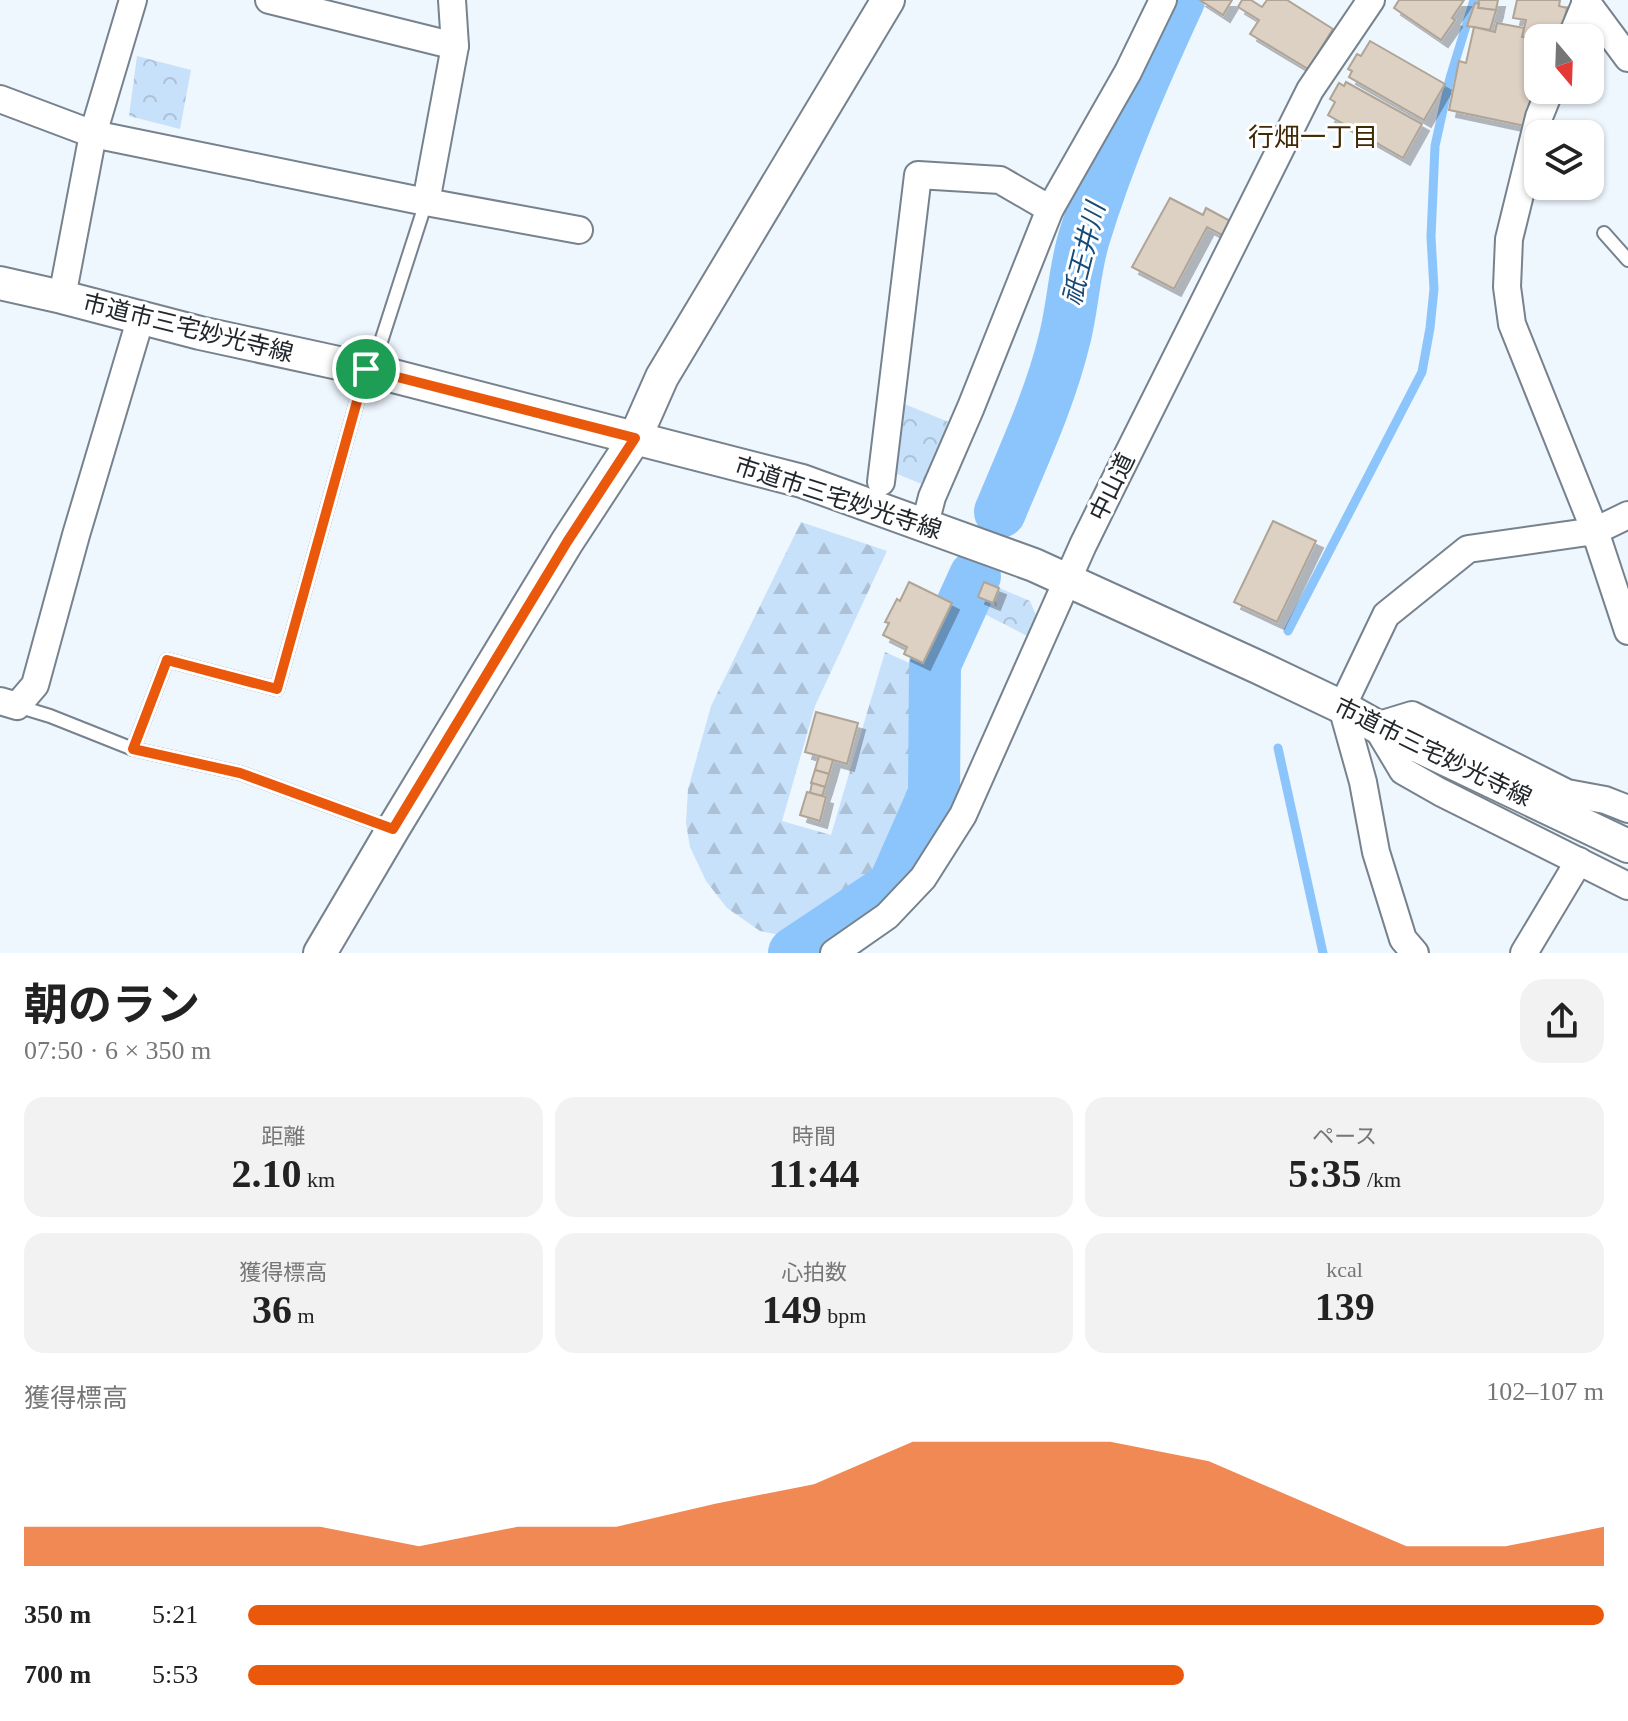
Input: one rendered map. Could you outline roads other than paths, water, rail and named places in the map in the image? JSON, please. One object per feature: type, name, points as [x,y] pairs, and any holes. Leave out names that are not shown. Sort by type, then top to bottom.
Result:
[{"type":"street","points":[[62,297],[93,134],[133,0]]},
{"type":"street","points":[[269,0],[455,46]]},
{"type":"street","points":[[426,202],[455,46],[452,0]]},
{"type":"street","points":[[320,953],[567,542],[635,438],[662,377],[888,0]]},
{"type":"street","points":[[925,524],[932,497],[1050,209],[1128,72],[1163,0]]},
{"type":"street","name":"中山道","points":[[834,953],[887,916],[923,878],[963,815],[1110,489],[1310,90],[1371,0]]},
{"type":"street","points":[[1576,24],[1585,1]]},
{"type":"street","points":[[1585,1],[1628,58]]},
{"type":"street","points":[[0,99],[93,134],[579,230]]},
{"type":"street","points":[[1544,104],[1509,239],[1507,287],[1512,324],[1595,531],[1628,631]]},
{"type":"street","points":[[881,482],[918,175],[1000,180],[1050,209]]},
{"type":"street","name":"市道市三宅妙光寺線","points":[[0,283],[200,333],[366,369],[802,481],[1034,565],[1246,661],[1628,846]]},
{"type":"street","points":[[9,703],[35,685],[141,317]]},
{"type":"street","points":[[1415,953],[1403,939],[1376,852],[1363,782],[1342,707],[1386,615],[1468,549],[1595,531],[1628,515]]},
{"type":"street","points":[[1628,809],[1605,800],[1567,793],[1412,715],[1376,726],[1403,771],[1628,886]]},
{"type":"street","points":[[1524,953],[1579,861]]},
{"type":"lane","points":[[133,749],[167,660],[277,689],[366,369],[378,351],[426,202]]},
{"type":"lane","points":[[1604,233],[1628,260]]},
{"type":"lane","points":[[9,703],[133,749],[240,773],[393,829]]},
{"type":"waterway","name":"祇王井川","points":[[1000,512],[1058,363],[1081,251],[1104,177],[1179,0]]},
{"type":"waterway","points":[[1288,631],[1422,372],[1434,289],[1431,237],[1435,146],[1450,78],[1474,0]]},
{"type":"waterway","name":"祇王井川","points":[[794,953],[893,887],[934,794],[935,664],[975,576]]},
{"type":"waterway","points":[[1278,748],[1323,953]]},
{"type":"district","name":"行畑一丁目","points":[[1313,137]]}]
